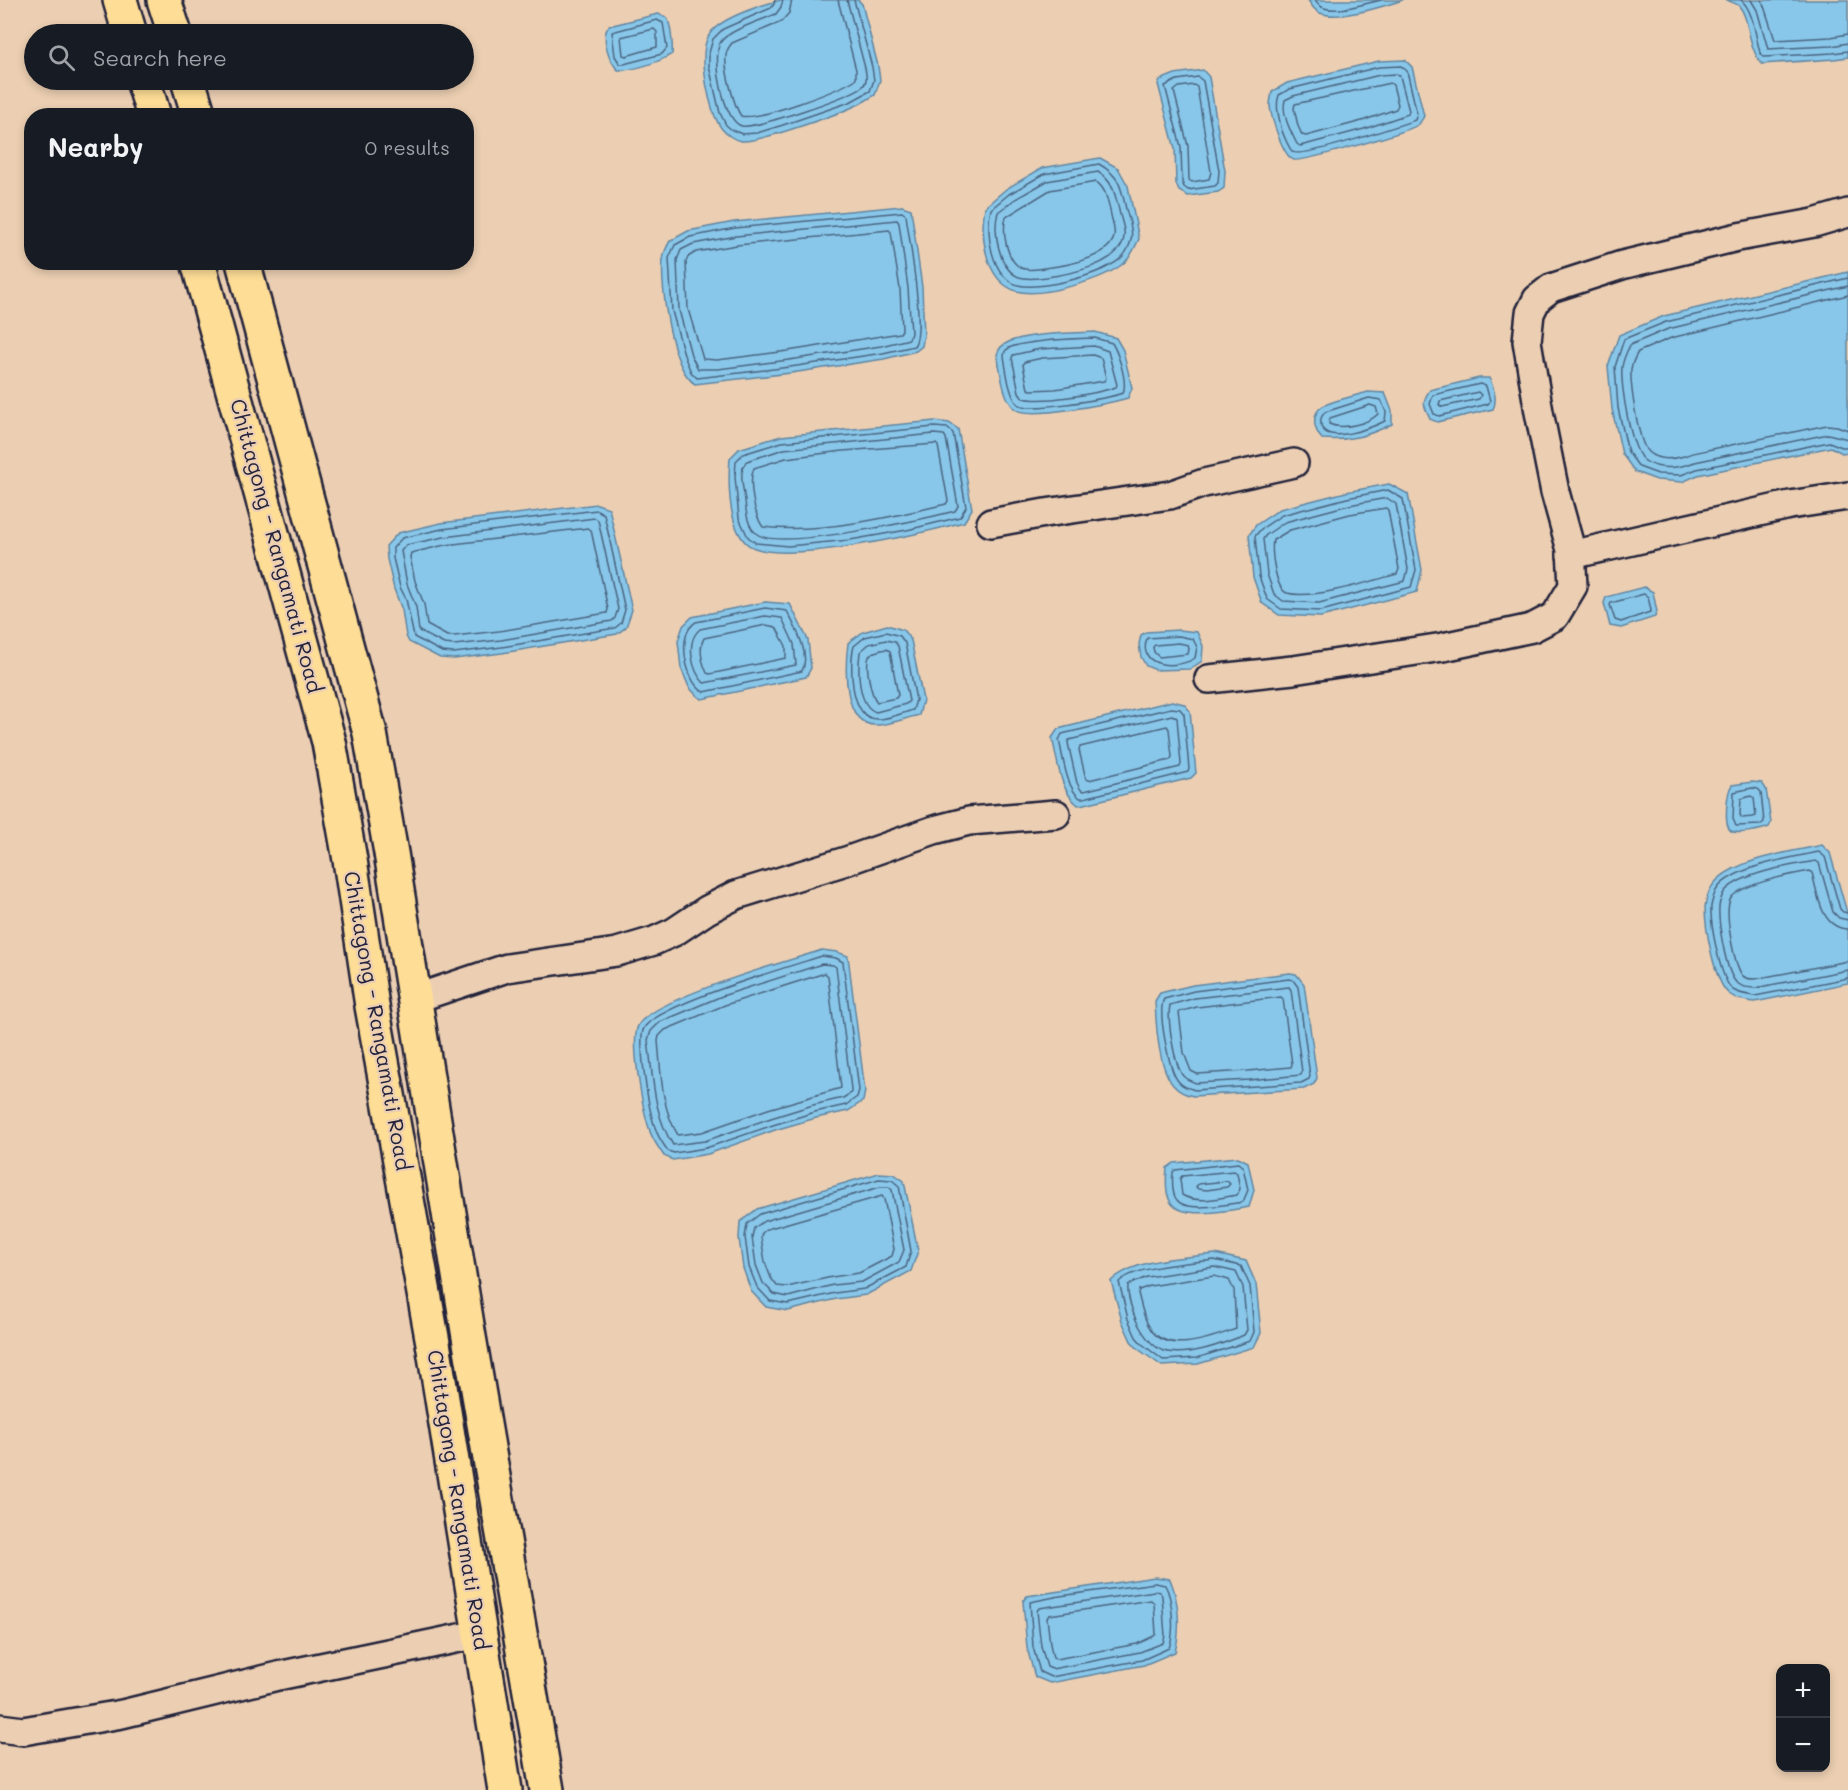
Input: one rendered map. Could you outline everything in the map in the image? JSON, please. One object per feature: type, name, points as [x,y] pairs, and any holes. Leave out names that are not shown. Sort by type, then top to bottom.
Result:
[{"type":"highway","points":[[120,0],[127,24]]},
{"type":"highway","points":[[165,0],[172,24]]},
{"type":"highway","points":[[147,90],[152,108]]},
{"type":"highway","points":[[191,90],[197,108]]},
{"type":"highway","name":"Chittagong - Rangamati Road","points":[[200,270],[329,742],[372,1006],[433,1343],[505,1790]]},
{"type":"highway","name":"Chittagong - Rangamati Road","points":[[245,270],[370,734],[468,1331],[547,1790]]},
{"type":"street","points":[[1209,679],[1293,670],[1432,649],[1532,628],[1555,616],[1573,586],[1571,555],[1546,447],[1527,341],[1530,313],[1537,299],[1551,288],[1622,266],[1738,237],[1814,223],[1848,213]]},
{"type":"street","points":[[991,523],[1170,495],[1204,483],[1294,463]]},
{"type":"street","points":[[1571,555],[1790,505],[1848,496]]},
{"type":"street","points":[[414,999],[507,968],[617,952],[654,941],[674,932],[707,910],[736,895],[846,861],[934,830],[969,821],[1056,814]]},
{"type":"street","points":[[0,1728],[23,1731],[122,1714],[278,1676],[479,1634]]},
{"type":"water","points":[[780,0],[858,0],[862,4],[880,80],[875,95],[855,106],[780,133],[741,141],[722,129],[713,111],[706,84],[705,46],[708,37],[720,24],[762,5]]},
{"type":"water","points":[[1308,0],[1403,0],[1362,12],[1328,15],[1320,13]]},
{"type":"water","points":[[1727,0],[1848,0],[1848,57],[1762,64],[1754,49],[1743,11],[1738,5]]},
{"type":"water","points":[[658,14],[667,18],[672,54],[646,65],[618,70],[607,48],[606,30],[609,26]]},
{"type":"water","points":[[1405,60],[1412,67],[1424,116],[1419,124],[1398,133],[1336,151],[1302,159],[1294,160],[1290,157],[1278,136],[1273,119],[1270,106],[1272,92],[1287,83],[1379,61]]},
{"type":"water","points":[[1203,70],[1209,77],[1225,171],[1224,188],[1218,192],[1188,196],[1179,191],[1176,184],[1175,149],[1158,84],[1160,80],[1175,74]]},
{"type":"water","points":[[1100,158],[1118,168],[1128,186],[1139,239],[1129,257],[1116,269],[1103,275],[1056,290],[1027,293],[1016,291],[1005,285],[997,277],[987,255],[983,230],[985,207],[1006,189],[1042,168]]},
{"type":"water","points":[[902,206],[911,209],[922,287],[924,335],[922,346],[916,351],[884,359],[791,373],[695,384],[687,375],[679,362],[665,306],[663,259],[670,241],[688,231],[734,222]]},
{"type":"water","points":[[1848,272],[1848,452],[1842,453],[1831,447],[1698,475],[1682,482],[1657,480],[1635,472],[1622,454],[1612,409],[1608,366],[1619,335],[1664,316]]},
{"type":"water","points":[[1095,332],[1116,338],[1123,350],[1132,388],[1128,398],[1050,412],[1021,412],[1014,408],[1004,390],[1001,376],[997,355],[1002,346],[1013,340],[1035,336]]},
{"type":"water","points":[[1479,378],[1489,378],[1491,382],[1495,397],[1493,409],[1437,422],[1430,419],[1424,404],[1430,390]]},
{"type":"water","points":[[1368,392],[1385,393],[1392,411],[1392,424],[1358,437],[1322,439],[1315,422],[1319,409],[1333,402]]},
{"type":"water","points":[[935,421],[949,423],[958,429],[972,509],[964,522],[885,540],[816,551],[760,550],[745,542],[739,534],[730,502],[729,479],[730,458],[739,449],[781,436]]},
{"type":"water","points":[[1389,484],[1408,494],[1422,570],[1417,592],[1321,617],[1279,615],[1262,603],[1253,577],[1249,535],[1256,525],[1280,509],[1346,492]]},
{"type":"water","points":[[597,504],[609,508],[632,610],[626,627],[617,634],[454,659],[440,658],[409,642],[387,559],[386,546],[398,533],[441,523]]},
{"type":"water","points":[[1644,587],[1653,592],[1657,612],[1655,617],[1621,628],[1610,626],[1604,603],[1606,597]]},
{"type":"water","points":[[765,602],[790,604],[808,640],[811,668],[806,677],[702,699],[697,696],[689,687],[681,668],[678,641],[683,626],[692,617]]},
{"type":"water","points":[[887,625],[903,630],[911,640],[923,700],[919,715],[878,725],[866,723],[858,717],[852,706],[848,694],[846,666],[848,643],[863,632]]},
{"type":"water","points":[[1179,630],[1197,632],[1203,646],[1202,661],[1190,669],[1156,670],[1146,666],[1141,657],[1139,644],[1141,635],[1146,632]]},
{"type":"water","points":[[1172,701],[1184,704],[1190,711],[1196,773],[1191,778],[1078,805],[1067,791],[1060,774],[1052,738],[1058,729]]},
{"type":"water","points":[[1762,783],[1766,789],[1771,823],[1769,827],[1756,831],[1731,831],[1726,815],[1730,788],[1732,785]]},
{"type":"water","points":[[1822,845],[1830,853],[1848,916],[1848,983],[1755,1002],[1732,996],[1724,988],[1719,978],[1709,940],[1705,907],[1711,888],[1718,879],[1740,866],[1767,857]]},
{"type":"water","points":[[822,950],[848,956],[865,1091],[863,1101],[848,1111],[775,1130],[708,1154],[673,1160],[664,1156],[655,1143],[646,1119],[636,1058],[636,1032],[639,1024],[650,1014],[695,992]]},
{"type":"water","points":[[1296,974],[1304,984],[1317,1078],[1314,1084],[1304,1089],[1193,1096],[1173,1085],[1164,1067],[1159,1044],[1155,1001],[1160,993],[1193,985]]},
{"type":"water","points":[[1238,1157],[1248,1162],[1254,1190],[1249,1207],[1197,1213],[1178,1209],[1172,1204],[1167,1192],[1166,1177],[1167,1168],[1174,1163]]},
{"type":"water","points":[[879,1173],[894,1174],[904,1181],[918,1251],[911,1271],[866,1295],[836,1299],[788,1311],[766,1307],[751,1291],[743,1268],[739,1238],[740,1222],[757,1209]]},
{"type":"water","points":[[1215,1254],[1246,1261],[1256,1284],[1261,1333],[1254,1347],[1198,1364],[1162,1366],[1138,1349],[1131,1341],[1122,1321],[1111,1281],[1121,1273],[1146,1263]]},
{"type":"water","points":[[1155,1577],[1170,1579],[1173,1588],[1178,1625],[1175,1652],[1144,1665],[1050,1683],[1035,1677],[1027,1648],[1023,1601],[1027,1596]]}]
